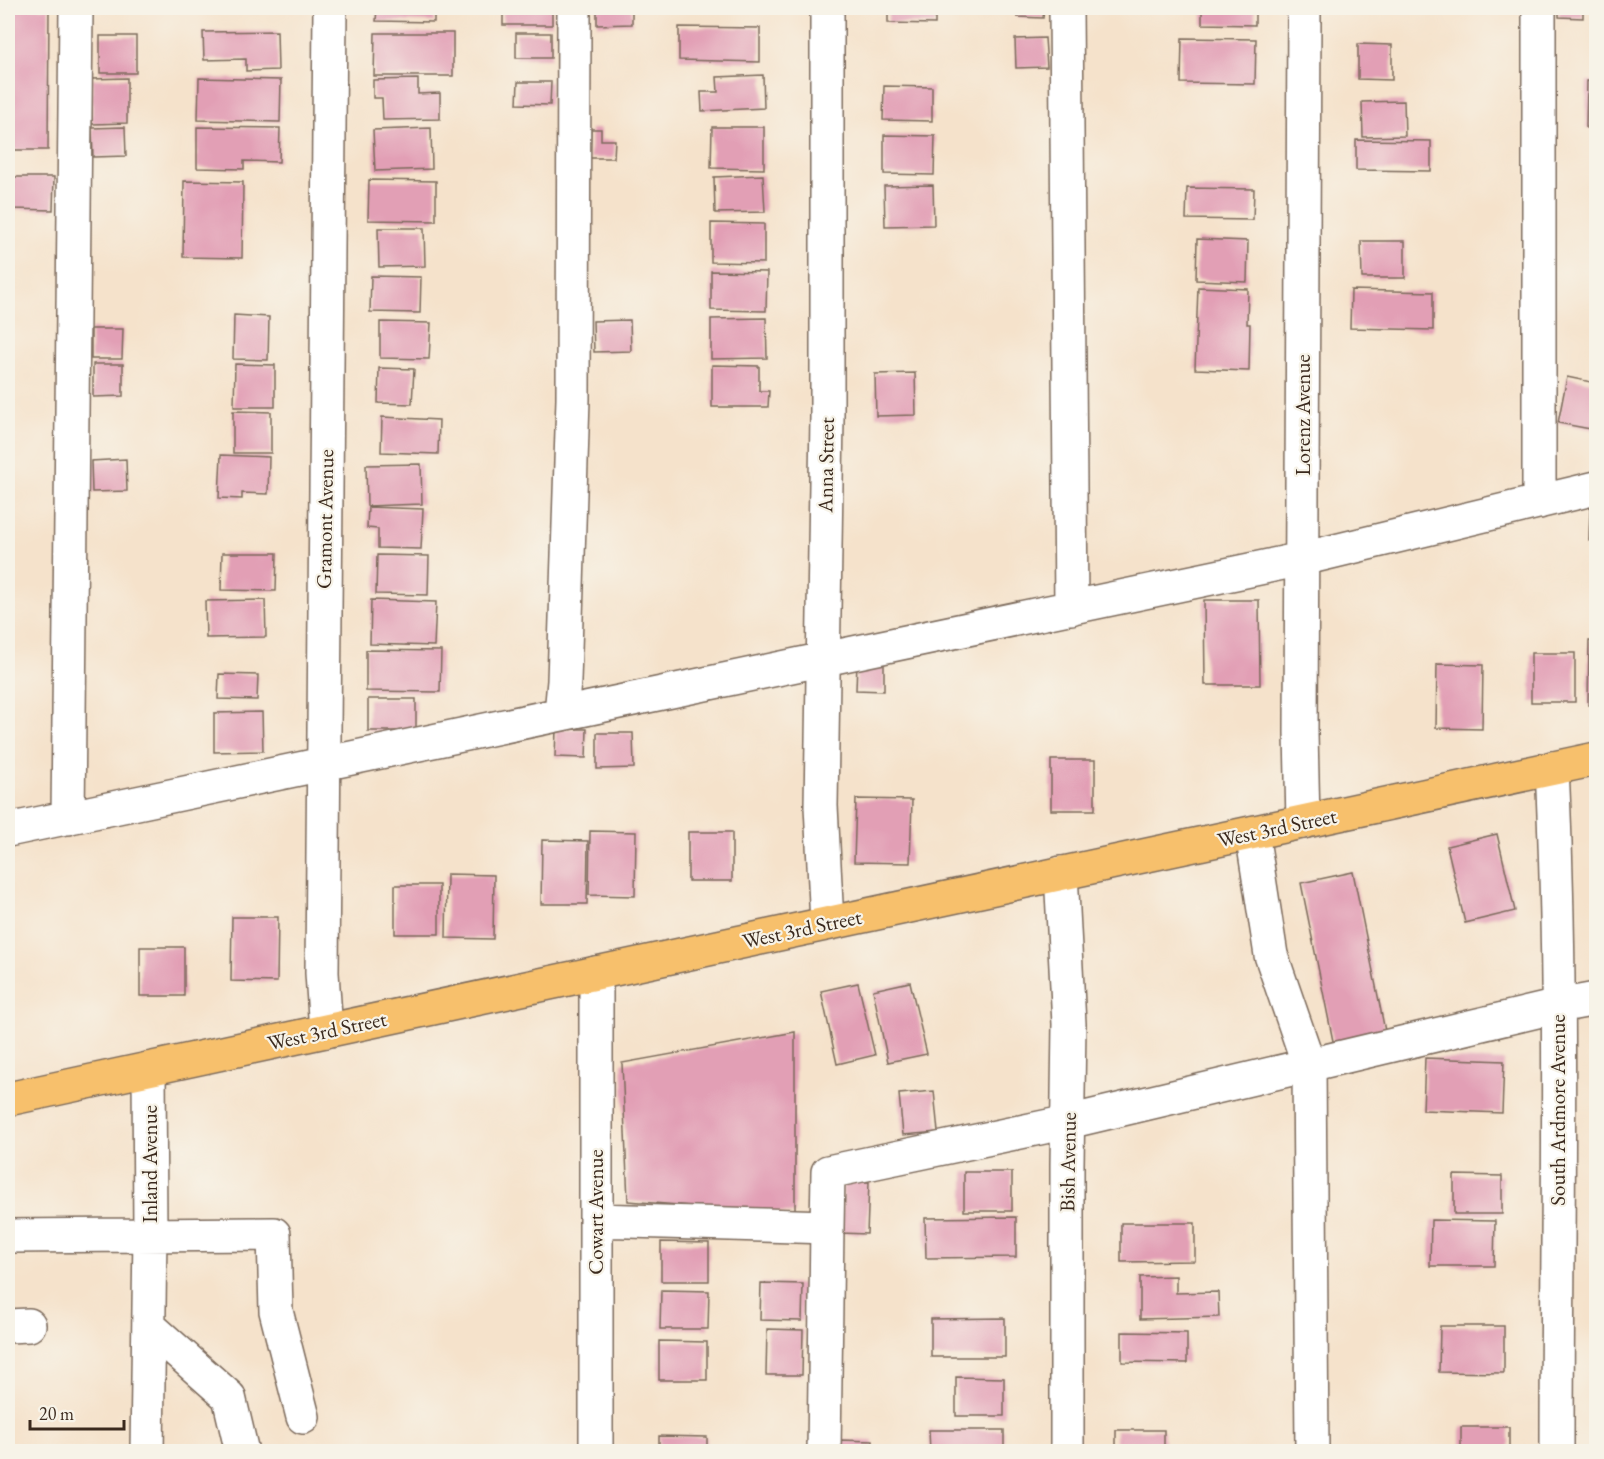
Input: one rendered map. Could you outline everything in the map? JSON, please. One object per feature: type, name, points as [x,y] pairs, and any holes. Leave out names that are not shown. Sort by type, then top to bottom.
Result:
[{"type":"main road","name":"West 3rd Street","points":[[8,1100],[1596,759]]},
{"type":"street","points":[[68,818],[76,8]]},
{"type":"street","name":"Gramont Avenue","points":[[326,1031],[322,973],[330,8]]},
{"type":"street","points":[[561,714],[573,399],[574,8]]},
{"type":"street","name":"Anna Street","points":[[827,8],[827,417],[821,806],[827,923]]},
{"type":"street","points":[[1066,8],[1071,608]]},
{"type":"street","name":"Lorenz Avenue","points":[[1303,822],[1301,733],[1304,8]]},
{"type":"street","points":[[1539,8],[1539,502]]},
{"type":"street","points":[[8,830],[1302,559],[1596,488]]},
{"type":"street","name":"South Ardmore Avenue","points":[[1552,768],[1556,854],[1558,1006],[1557,1452]]},
{"type":"street","points":[[1252,833],[1271,955],[1309,1065],[1312,1452]]},
{"type":"street","name":"Bish Avenue","points":[[1061,873],[1069,1024],[1067,1452]]},
{"type":"street","name":"Cowart Avenue","points":[[596,973],[596,1452]]},
{"type":"street","points":[[824,1452],[828,1172],[1068,1122],[1558,1006],[1596,999]]},
{"type":"street","name":"Inland Avenue","points":[[147,1452],[150,1247],[149,1069]]},
{"type":"street","points":[[596,1220],[827,1227]]},
{"type":"street","points":[[8,1236],[150,1247],[274,1234],[276,1311],[303,1417]]},
{"type":"street","points":[[149,1326],[229,1397],[243,1452]]},
{"type":"building","points":[[8,8],[49,8],[48,150],[8,150]]},
{"type":"building","points":[[377,8],[434,8],[434,22],[376,21]]},
{"type":"building","points":[[503,8],[552,8],[552,25],[503,25]]},
{"type":"building","points":[[597,8],[632,8],[632,24],[597,25]]},
{"type":"building","points":[[888,8],[935,8],[935,24],[888,23]]},
{"type":"building","points":[[1018,8],[1044,8],[1043,18],[1017,17]]},
{"type":"building","points":[[1202,8],[1255,8],[1255,25],[1202,24]]},
{"type":"building","points":[[1559,8],[1583,8],[1583,18],[1559,17]]},
{"type":"building","points":[[679,27],[760,28],[760,62],[679,60]]},
{"type":"building","points":[[277,31],[278,70],[246,71],[246,59],[204,60],[203,32]]},
{"type":"building","points":[[375,33],[453,33],[453,76],[374,76]]},
{"type":"building","points":[[516,33],[551,33],[551,58],[516,58]]},
{"type":"building","points":[[100,36],[136,36],[136,73],[100,73]]},
{"type":"building","points":[[1045,38],[1047,67],[1016,68],[1015,39]]},
{"type":"building","points":[[1182,38],[1256,39],[1255,84],[1181,83]]},
{"type":"building","points":[[1358,44],[1392,45],[1392,80],[1358,79]]},
{"type":"building","points":[[763,75],[764,108],[702,111],[701,92],[718,92],[717,77]]},
{"type":"building","points":[[127,78],[127,123],[92,124],[92,79]]},
{"type":"building","points":[[199,78],[281,80],[280,122],[198,120]]},
{"type":"building","points":[[418,79],[418,94],[440,93],[440,119],[383,120],[382,98],[373,98],[373,80]]},
{"type":"building","points":[[1587,81],[1596,81],[1596,128],[1586,128]]},
{"type":"building","points":[[518,82],[551,82],[550,105],[517,104]]},
{"type":"building","points":[[884,86],[932,87],[932,121],[883,120]]},
{"type":"building","points":[[1404,101],[1405,136],[1363,137],[1362,102]]},
{"type":"building","points":[[125,127],[126,156],[93,157],[92,128]]},
{"type":"building","points":[[197,127],[280,128],[279,162],[244,161],[244,169],[197,168]]},
{"type":"building","points":[[712,127],[764,127],[764,169],[711,168]]},
{"type":"building","points":[[431,128],[432,169],[375,171],[373,130]]},
{"type":"building","points":[[591,129],[601,129],[601,140],[615,140],[614,158],[590,158]]},
{"type":"building","points":[[884,135],[935,136],[934,175],[884,174]]},
{"type":"building","points":[[1356,140],[1431,141],[1431,171],[1356,170]]},
{"type":"building","points":[[763,175],[765,212],[715,213],[714,177]]},
{"type":"building","points":[[12,177],[54,177],[53,210],[12,209]]},
{"type":"building","points":[[369,180],[436,181],[436,221],[368,220]]},
{"type":"building","points":[[184,181],[243,182],[242,258],[183,257]]},
{"type":"building","points":[[933,185],[934,225],[885,226],[884,186]]},
{"type":"building","points":[[1187,188],[1254,189],[1253,220],[1186,219]]},
{"type":"building","points":[[711,223],[764,224],[764,263],[711,262]]},
{"type":"building","points":[[378,228],[424,228],[425,266],[379,267]]},
{"type":"building","points":[[1197,239],[1248,241],[1247,282],[1196,280]]},
{"type":"building","points":[[1361,241],[1405,241],[1405,278],[1362,278]]},
{"type":"building","points":[[711,271],[767,272],[766,311],[711,310]]},
{"type":"building","points":[[371,276],[421,277],[420,313],[370,312]]},
{"type":"building","points":[[1198,287],[1248,289],[1249,371],[1195,369]]},
{"type":"building","points":[[1351,290],[1433,292],[1433,330],[1350,328]]},
{"type":"building","points":[[234,315],[269,317],[268,360],[233,359]]},
{"type":"building","points":[[766,318],[767,358],[711,359],[711,319]]},
{"type":"building","points":[[630,320],[631,351],[594,352],[593,321]]},
{"type":"building","points":[[380,322],[431,323],[429,359],[380,358]]},
{"type":"building","points":[[91,329],[123,329],[122,359],[91,359]]},
{"type":"building","points":[[93,364],[123,364],[123,396],[93,397]]},
{"type":"building","points":[[235,364],[275,365],[275,407],[234,407]]},
{"type":"building","points":[[712,365],[759,366],[759,391],[769,391],[768,407],[712,407]]},
{"type":"building","points":[[379,368],[414,369],[412,404],[378,403]]},
{"type":"building","points":[[915,373],[916,415],[876,416],[875,374]]},
{"type":"building","points":[[1567,377],[1596,383],[1596,430],[1558,423]]},
{"type":"building","points":[[233,411],[271,412],[271,453],[233,453]]},
{"type":"building","points":[[382,417],[439,420],[438,454],[381,452]]},
{"type":"building","points":[[221,455],[269,457],[268,494],[242,493],[242,499],[219,498]]},
{"type":"building","points":[[126,459],[127,491],[92,492],[91,461]]},
{"type":"building","points":[[421,464],[422,504],[367,506],[366,465]]},
{"type":"building","points":[[368,507],[423,509],[421,549],[378,548],[378,529],[367,528]]},
{"type":"building","points":[[1590,508],[1596,508],[1596,541],[1589,540]]},
{"type":"building","points":[[222,553],[277,553],[276,591],[221,590]]},
{"type":"building","points":[[377,555],[429,556],[428,595],[376,594]]},
{"type":"building","points":[[265,600],[266,637],[206,638],[205,601]]},
{"type":"building","points":[[371,600],[436,602],[434,646],[370,644]]},
{"type":"building","points":[[1204,600],[1259,600],[1260,685],[1205,685]]},
{"type":"building","points":[[1589,641],[1596,641],[1596,705],[1588,705]]},
{"type":"building","points":[[366,650],[441,651],[440,692],[366,691]]},
{"type":"building","points":[[1531,653],[1575,653],[1575,702],[1531,702]]},
{"type":"building","points":[[857,662],[884,662],[884,691],[856,690]]},
{"type":"building","points":[[1437,664],[1483,665],[1482,729],[1436,728]]},
{"type":"building","points":[[219,674],[258,675],[257,700],[218,699]]},
{"type":"building","points":[[368,699],[416,699],[416,731],[368,731]]},
{"type":"building","points":[[262,712],[263,751],[214,752],[214,713]]},
{"type":"building","points":[[556,729],[587,729],[586,758],[555,757]]},
{"type":"building","points":[[597,733],[633,733],[634,768],[597,769]]},
{"type":"building","points":[[1051,760],[1095,760],[1095,810],[1051,810]]},
{"type":"building","points":[[856,799],[912,800],[910,863],[854,862]]},
{"type":"building","points":[[590,831],[636,832],[635,896],[589,895]]},
{"type":"building","points":[[688,832],[732,832],[732,881],[688,881]]},
{"type":"building","points":[[1497,834],[1515,911],[1465,923],[1447,846]]},
{"type":"building","points":[[542,840],[588,841],[587,904],[541,904]]},
{"type":"building","points":[[1353,872],[1386,1036],[1334,1046],[1301,883]]},
{"type":"building","points":[[447,874],[494,875],[493,939],[446,938]]},
{"type":"building","points":[[395,885],[439,885],[439,934],[395,934]]},
{"type":"building","points":[[232,917],[278,917],[277,982],[231,981]]},
{"type":"building","points":[[140,947],[184,947],[184,996],[140,996]]},
{"type":"building","points":[[910,982],[927,1054],[888,1062],[873,990]]},
{"type":"building","points":[[858,983],[875,1055],[837,1064],[821,991]]},
{"type":"building","points":[[795,1032],[795,1214],[628,1201],[622,1063]]},
{"type":"building","points":[[1425,1058],[1504,1061],[1502,1113],[1423,1110]]},
{"type":"building","points":[[934,1091],[938,1132],[903,1135],[899,1094]]},
{"type":"building","points":[[964,1172],[1012,1172],[1012,1211],[964,1211]]},
{"type":"building","points":[[1454,1175],[1502,1176],[1502,1214],[1454,1214]]},
{"type":"building","points":[[843,1182],[869,1182],[867,1234],[841,1233]]},
{"type":"building","points":[[1016,1217],[1016,1257],[926,1258],[925,1218]]},
{"type":"building","points":[[1431,1220],[1495,1221],[1494,1266],[1430,1266]]},
{"type":"building","points":[[1121,1223],[1195,1223],[1195,1261],[1121,1262]]},
{"type":"building","points":[[661,1242],[709,1243],[709,1281],[661,1281]]},
{"type":"building","points":[[1176,1276],[1176,1293],[1218,1292],[1219,1317],[1140,1319],[1140,1277]]},
{"type":"building","points":[[761,1283],[803,1284],[802,1321],[760,1320]]},
{"type":"building","points":[[661,1290],[709,1291],[708,1329],[660,1329]]},
{"type":"building","points":[[1005,1318],[1005,1357],[931,1357],[931,1319]]},
{"type":"building","points":[[1440,1326],[1504,1326],[1504,1373],[1439,1372]]},
{"type":"building","points":[[767,1329],[803,1330],[802,1375],[766,1375]]},
{"type":"building","points":[[1122,1332],[1187,1333],[1187,1363],[1122,1362]]},
{"type":"building","points":[[659,1341],[707,1342],[707,1380],[659,1380]]},
{"type":"building","points":[[956,1377],[1004,1378],[1004,1416],[956,1416]]},
{"type":"building","points":[[1461,1427],[1509,1427],[1509,1452],[1461,1452]]},
{"type":"building","points":[[929,1430],[1004,1430],[1004,1452],[930,1452]]},
{"type":"building","points":[[1116,1430],[1164,1430],[1164,1452],[1116,1452]]},
{"type":"building","points":[[659,1436],[707,1437],[707,1452],[659,1452]]},
{"type":"building","points":[[839,1440],[873,1441],[873,1452],[838,1452]]}]
